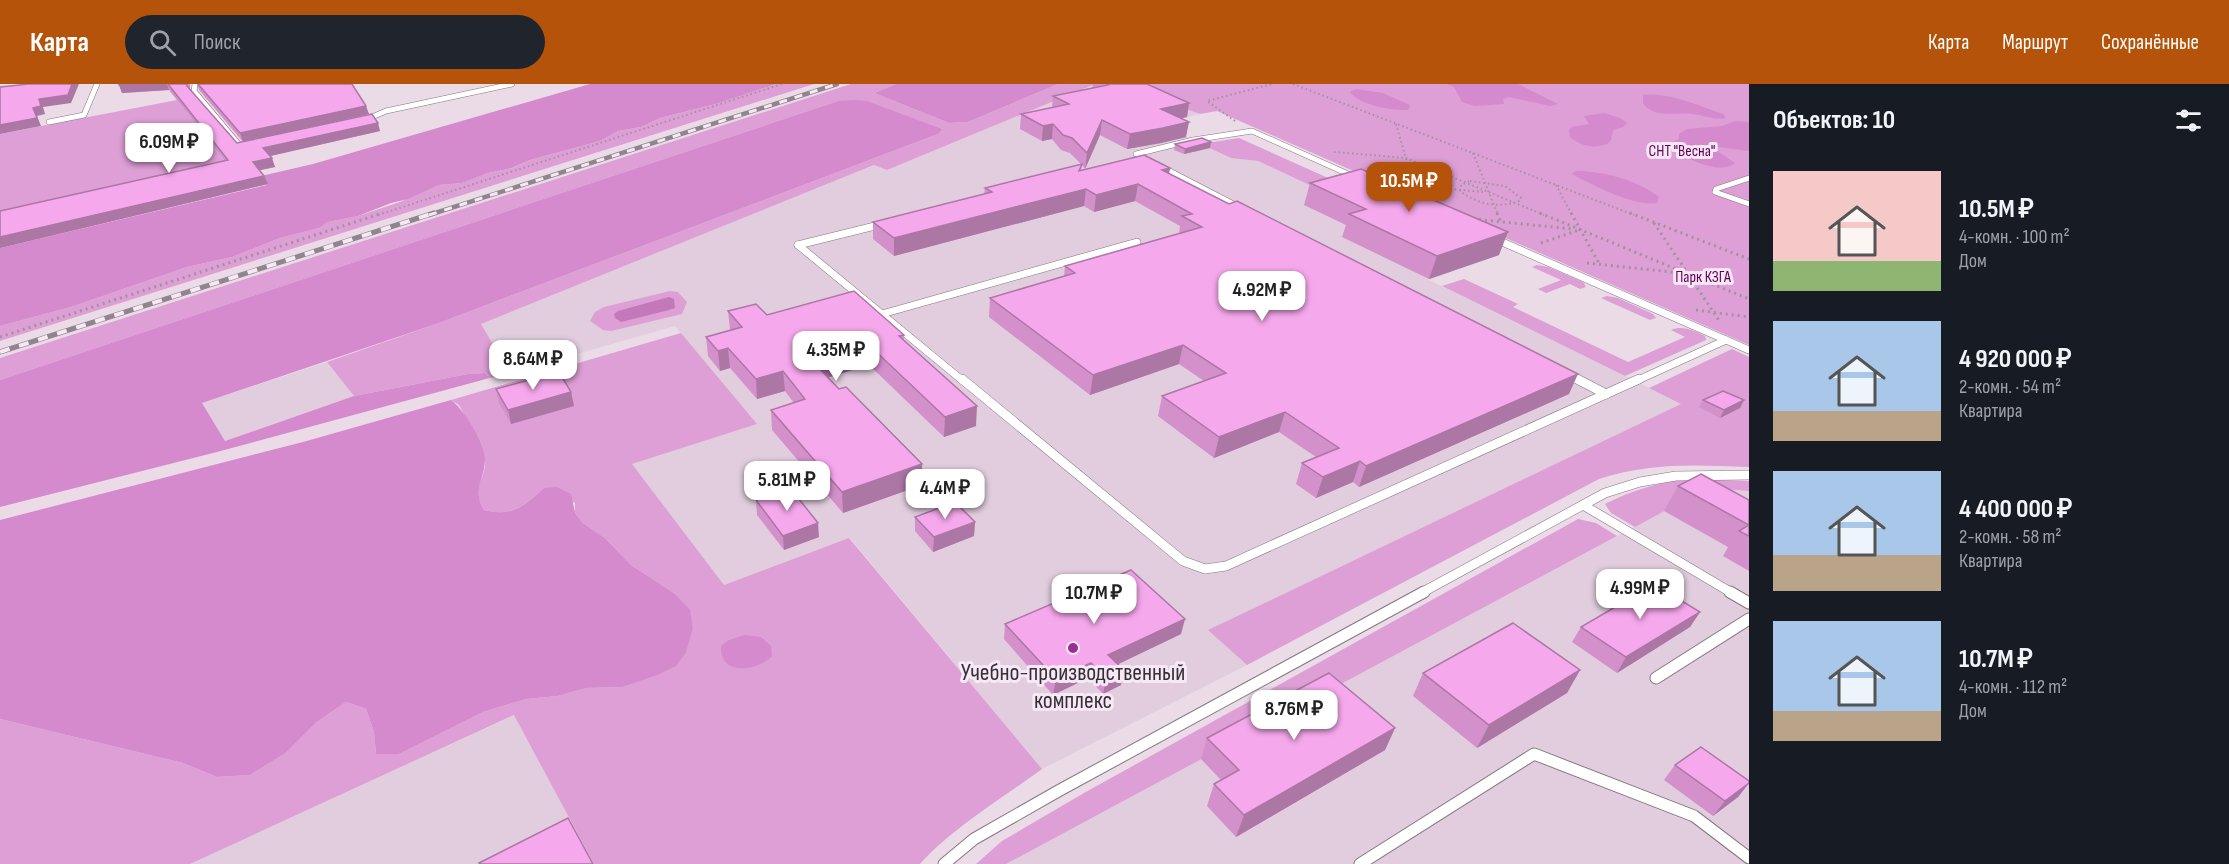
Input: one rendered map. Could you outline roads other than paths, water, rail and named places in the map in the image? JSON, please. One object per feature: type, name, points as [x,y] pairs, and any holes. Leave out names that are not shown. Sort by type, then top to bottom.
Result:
[{"type":"lane","points":[[49,122],[84,115],[97,84]]},
{"type":"lane","points":[[195,84],[194,91],[241,147],[252,144]]},
{"type":"lane","points":[[361,121],[386,111],[512,84]]},
{"type":"lane","points":[[1134,162],[1146,159],[1136,154],[1193,140],[1251,131],[1360,179]]},
{"type":"lane","points":[[1156,164],[1251,213]]},
{"type":"lane","points":[[1749,177],[1716,189],[1715,192],[1749,204]]},
{"type":"lane","points":[[891,222],[798,245],[1183,561],[1205,569],[1226,566],[1726,340]]},
{"type":"lane","points":[[1490,236],[1749,350]]},
{"type":"lane","points":[[882,314],[1137,242]]},
{"type":"lane","points":[[1554,368],[1606,394]]},
{"type":"lane","points":[[944,864],[974,839],[1066,786],[1583,505],[1623,486],[1665,476],[1721,473],[1749,475]]},
{"type":"lane","points":[[1583,505],[1749,603]]},
{"type":"lane","points":[[1656,678],[1749,619]]},
{"type":"lane","points":[[1360,864],[1534,754],[1694,816],[1749,858]]},
{"type":"railway","points":[[429,215],[837,84]]},
{"type":"railway","points":[[0,352],[434,213]]},
{"type":"place","name":"Учебно-производственный комплекс","points":[[1073,648]]},
{"type":"park label","name":"СНТ \"Весна\"","points":[[1682,151]]},
{"type":"park label","name":"Парк КЗГА","points":[[1703,277]]}]
